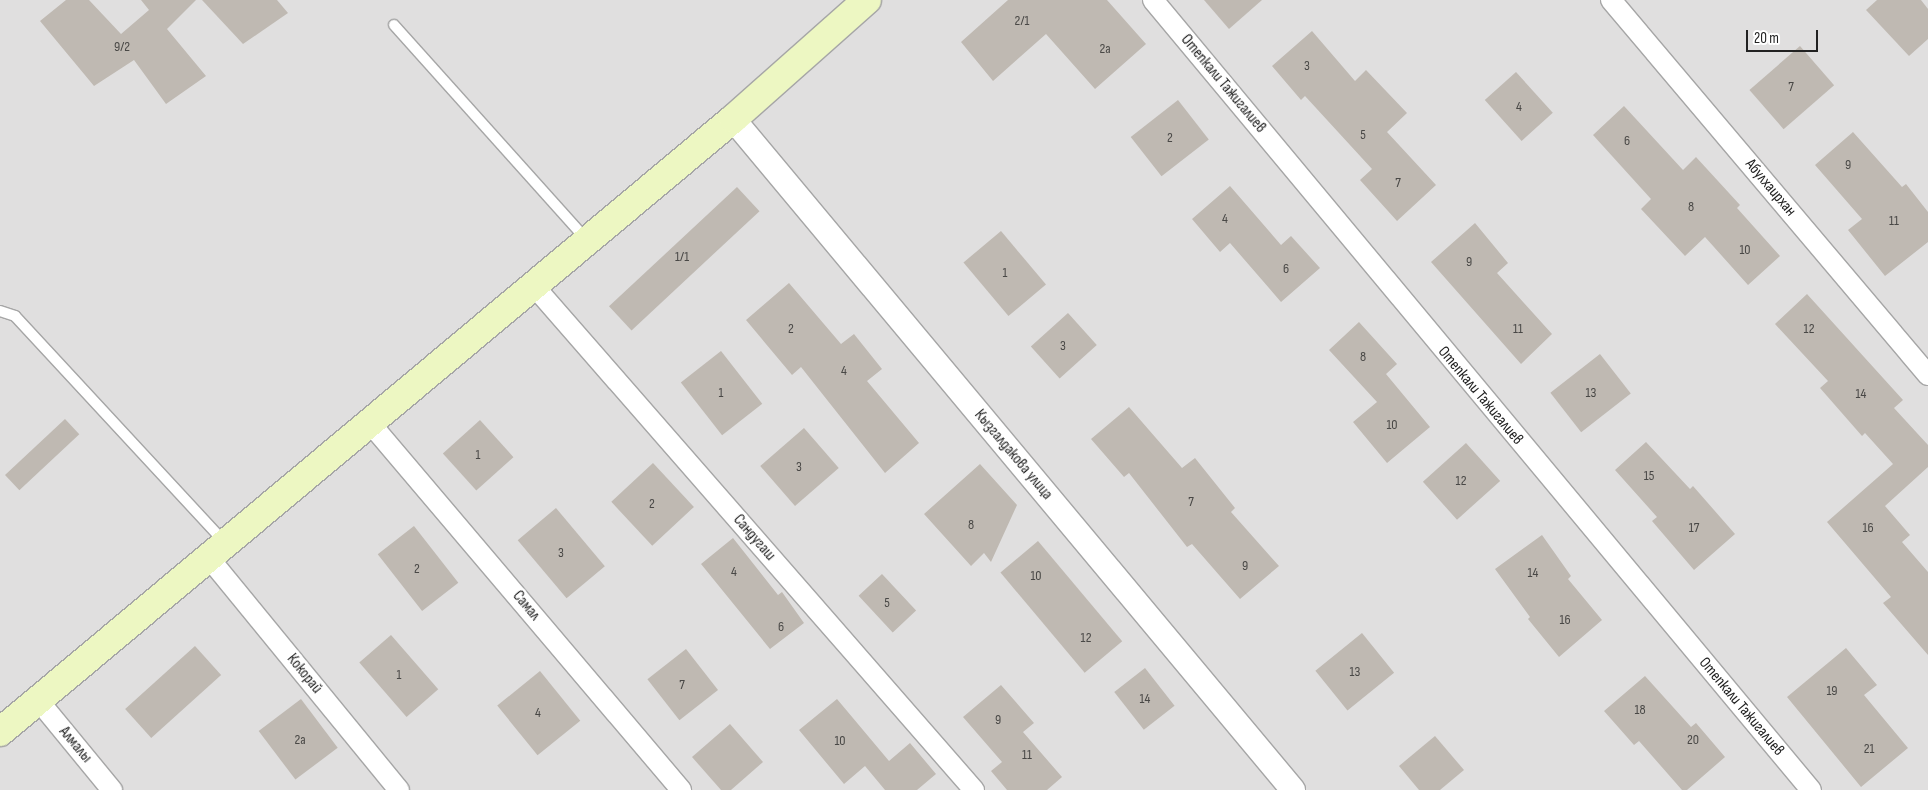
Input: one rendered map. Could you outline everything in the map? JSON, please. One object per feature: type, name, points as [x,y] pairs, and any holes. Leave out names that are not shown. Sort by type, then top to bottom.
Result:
[{"type":"main road","points":[[0,732],[733,119],[867,0]]},
{"type":"street","name":"Отепкали Тажигалиев","points":[[1153,0],[1811,790]]},
{"type":"street","name":"Абулхаирхан","points":[[1611,0],[1928,376]]},
{"type":"street","name":"Кызгалдакова улица","points":[[733,119],[1294,790]]},
{"type":"street","name":"Сандугаш","points":[[534,286],[974,790]]},
{"type":"street","name":"Самал","points":[[370,423],[681,790]]},
{"type":"street","name":"Кокорай","points":[[217,550],[399,790]]},
{"type":"street","name":"Алмалы","points":[[38,700],[112,790]]},
{"type":"lane","points":[[394,25],[588,241]]},
{"type":"lane","points":[[0,310],[15,316],[217,550]]},
{"type":"shaded area","points":[[0,0],[1928,0],[1928,790],[0,790]]},
{"type":"building","points":[[66,0],[89,0],[121,34],[149,10],[141,0],[196,0],[167,29],[206,76],[166,104],[134,60],[94,86],[40,21]]},
{"type":"building","points":[[202,0],[277,0],[288,13],[243,44]]},
{"type":"building","points":[[1008,0],[1107,0],[1146,44],[1095,89],[1046,34],[993,81],[961,42]]},
{"type":"building","points":[[1204,0],[1262,0],[1229,29]]},
{"type":"building","points":[[1877,0],[1921,0],[1928,9],[1928,39],[1909,56],[1866,10]]},
{"type":"building","points":[[1312,31],[1355,81],[1366,70],[1407,113],[1387,132],[1436,185],[1397,221],[1360,180],[1372,169],[1305,96],[1301,100],[1272,66]]},
{"type":"building","points":[[1800,46],[1834,85],[1784,129],[1749,90]]},
{"type":"building","points":[[1516,72],[1553,113],[1522,141],[1485,100]]},
{"type":"building","points":[[1178,100],[1209,139],[1162,176],[1131,137]]},
{"type":"building","points":[[1624,106],[1683,170],[1696,157],[1740,205],[1737,208],[1780,256],[1748,285],[1705,237],[1685,256],[1641,209],[1651,199],[1593,135]]},
{"type":"building","points":[[1853,132],[1902,187],[1906,184],[1928,212],[1928,242],[1885,276],[1848,230],[1862,219],[1815,165]]},
{"type":"building","points":[[1230,186],[1281,245],[1291,236],[1320,268],[1281,302],[1230,243],[1220,252],[1192,219]]},
{"type":"building","points":[[737,187],[760,211],[632,330],[609,306]]},
{"type":"building","points":[[1475,223],[1508,263],[1497,273],[1552,334],[1521,364],[1431,262]]},
{"type":"building","points":[[1001,231],[1046,285],[1008,316],[963,262]]},
{"type":"building","points":[[789,283],[841,344],[854,334],[882,369],[867,381],[919,443],[885,473],[801,367],[792,375],[746,320]]},
{"type":"building","points":[[1807,294],[1903,400],[1894,408],[1928,445],[1928,467],[1885,506],[1910,535],[1902,542],[1928,572],[1928,655],[1883,603],[1891,597],[1827,522],[1893,464],[1865,433],[1862,436],[1820,388],[1828,381],[1775,324]]},
{"type":"building","points":[[1068,313],[1097,345],[1060,378],[1031,346]]},
{"type":"building","points":[[1359,322],[1397,364],[1386,374],[1430,427],[1387,463],[1353,422],[1377,402],[1329,350]]},
{"type":"building","points":[[721,351],[762,404],[722,435],[681,382]]},
{"type":"building","points":[[1600,354],[1631,393],[1581,432],[1550,393]]},
{"type":"building","points":[[1129,407],[1182,468],[1195,458],[1235,508],[1231,512],[1279,566],[1240,599],[1192,544],[1187,547],[1129,473],[1124,477],[1091,439]]},
{"type":"building","points":[[65,419],[79,434],[19,490],[5,475]]},
{"type":"building","points":[[480,420],[513,457],[476,491],[443,453]]},
{"type":"building","points":[[804,428],[839,468],[795,506],[760,466]]},
{"type":"building","points":[[1646,442],[1690,489],[1693,486],[1735,534],[1694,570],[1652,521],[1657,517],[1615,470]]},
{"type":"building","points":[[1466,443],[1500,481],[1457,520],[1423,482]]},
{"type":"building","points":[[653,463],[694,507],[652,546],[611,502]]},
{"type":"building","points":[[980,464],[1017,505],[991,562],[984,553],[971,566],[924,514]]},
{"type":"building","points":[[556,508],[605,566],[567,598],[518,540]]},
{"type":"building","points":[[414,526],[458,583],[422,611],[378,554]]},
{"type":"building","points":[[1542,535],[1571,576],[1568,579],[1602,620],[1559,657],[1528,619],[1530,617],[1495,569]]},
{"type":"building","points":[[733,538],[778,595],[782,592],[804,623],[770,649],[701,564]]},
{"type":"building","points":[[1038,541],[1122,641],[1085,673],[1000,572]]},
{"type":"building","points":[[882,574],[916,611],[893,632],[859,596]]},
{"type":"building","points":[[1362,633],[1394,673],[1347,710],[1315,671]]},
{"type":"building","points":[[391,635],[438,689],[407,717],[359,663]]},
{"type":"building","points":[[195,646],[221,675],[151,738],[125,709]]},
{"type":"building","points":[[1846,648],[1877,685],[1864,695],[1908,748],[1861,787],[1787,697]]},
{"type":"building","points":[[686,649],[718,690],[679,720],[647,679]]},
{"type":"building","points":[[1145,668],[1175,706],[1144,730],[1114,692]]},
{"type":"building","points":[[540,671],[580,721],[538,755],[497,706]]},
{"type":"building","points":[[1645,676],[1691,727],[1696,723],[1725,757],[1687,790],[1682,790],[1639,741],[1634,745],[1604,711]]},
{"type":"building","points":[[1001,685],[1034,723],[1023,732],[1062,777],[1047,790],[1007,790],[991,771],[1002,762],[963,717]]},
{"type":"building","points":[[301,699],[338,748],[295,780],[259,731]]},
{"type":"building","points":[[837,699],[889,761],[910,743],[936,774],[917,790],[885,790],[865,766],[844,784],[799,730]]},
{"type":"building","points":[[730,724],[763,762],[731,790],[721,790],[692,757]]},
{"type":"building","points":[[1435,736],[1464,770],[1440,790],[1419,790],[1399,766]]}]
